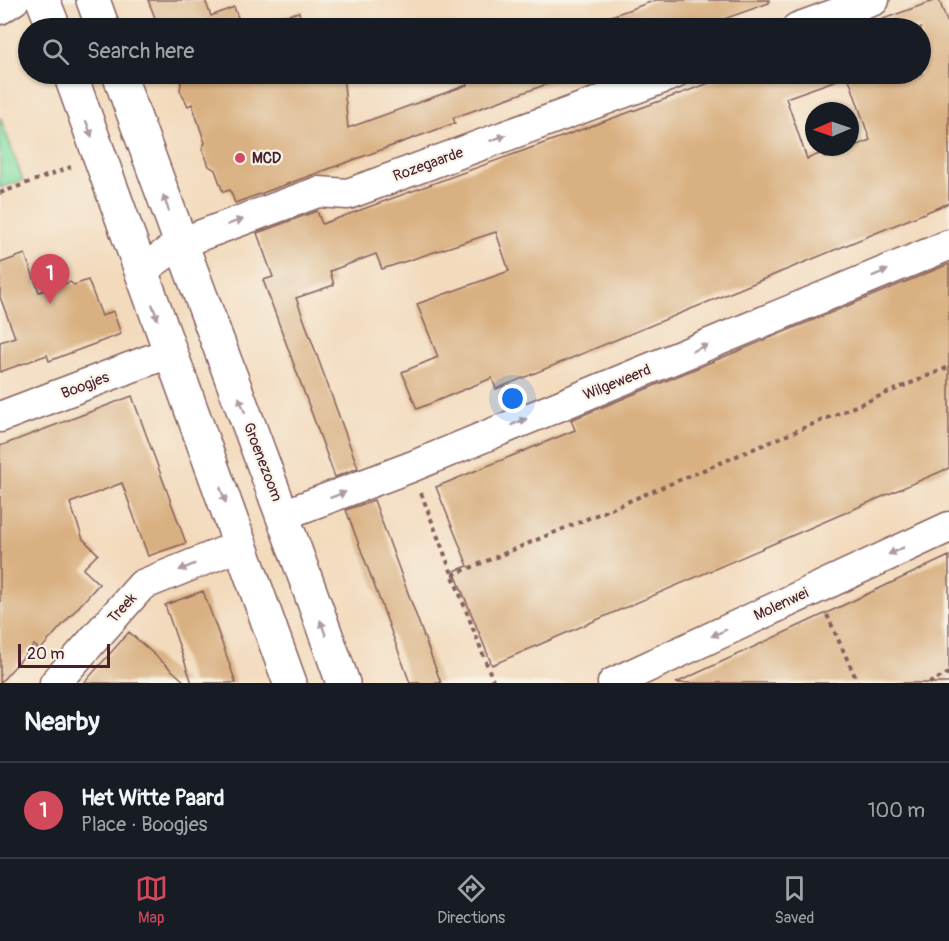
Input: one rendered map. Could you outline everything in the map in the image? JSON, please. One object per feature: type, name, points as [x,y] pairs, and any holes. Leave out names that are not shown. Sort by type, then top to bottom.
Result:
[{"type":"street","points":[[0,9],[14,0]]},
{"type":"street","points":[[43,0],[50,18]]},
{"type":"street","points":[[93,0],[99,18]]},
{"type":"street","points":[[824,18],[874,0]]},
{"type":"street","points":[[74,84],[290,683]]},
{"type":"street","name":"Groenezoom","points":[[123,84],[343,683]]},
{"type":"street","name":"Rozegaarde","points":[[180,243],[318,192],[348,194],[647,84]]},
{"type":"street","points":[[140,272],[180,243]]},
{"type":"street","name":"Wilgeweerd","points":[[283,515],[411,467],[949,245]]},
{"type":"street","name":"Boogjes","points":[[0,417],[171,352]]},
{"type":"street","name":"Molenwei","points":[[613,683],[949,526]]},
{"type":"street","name":"Treek","points":[[54,683],[142,585],[241,545]]},
{"type":"path","points":[[0,193],[34,178],[100,157]]},
{"type":"path","points":[[453,575],[949,367]]},
{"type":"path","points":[[411,467],[494,683]]},
{"type":"path","points":[[815,588],[858,683]]},
{"type":"path","points":[[929,683],[949,673]]},
{"type":"green space","points":[[0,117],[23,180],[0,188]]},
{"type":"building","points":[[148,0],[205,0],[211,16],[234,7],[238,18],[155,18]]},
{"type":"building","points":[[656,0],[769,0],[769,3],[727,18],[606,18]]},
{"type":"building","points":[[939,0],[949,27],[949,203],[496,389],[492,378],[417,409],[402,372],[438,357],[417,304],[509,271],[496,232],[382,269],[376,254],[330,271],[334,285],[296,298],[358,468],[335,477],[263,280],[273,277],[257,233],[317,211],[322,224],[707,84],[825,84],[786,98],[805,156],[807,159],[814,156],[825,158],[859,156],[859,144],[870,140],[859,102],[857,102],[851,84],[931,84],[931,18],[886,18]]},
{"type":"building","points":[[299,12],[300,18],[277,18]]},
{"type":"building","points":[[181,84],[344,84],[348,128],[467,84],[547,84],[453,118],[455,123],[235,203],[230,190],[223,192],[215,170],[209,166],[202,148],[205,143],[192,104],[188,106],[180,90]]},
{"type":"building","points":[[25,254],[39,292],[70,282],[74,285],[88,280],[102,316],[113,311],[121,334],[49,361],[47,355],[0,372],[0,342],[15,337],[0,297],[0,263]]},
{"type":"building","points":[[949,264],[949,468],[492,665],[454,571],[468,566],[436,487],[575,430],[571,420]]},
{"type":"building","points":[[132,396],[186,543],[148,556],[122,483],[70,503],[83,539],[98,554],[83,569],[99,584],[40,650],[34,645],[0,683],[0,446]]},
{"type":"building","points":[[374,500],[441,683],[410,683],[346,510]]},
{"type":"building","points":[[949,556],[949,683],[676,683],[805,623]]},
{"type":"building","points":[[203,591],[236,683],[192,683],[165,605]]},
{"type":"building","points":[[129,632],[186,683],[84,683]]},
{"type":"place","name":"MCD","points":[[240,158]]},
{"type":"place","name":"Het Witte Paard","points":[[50,304]]}]
